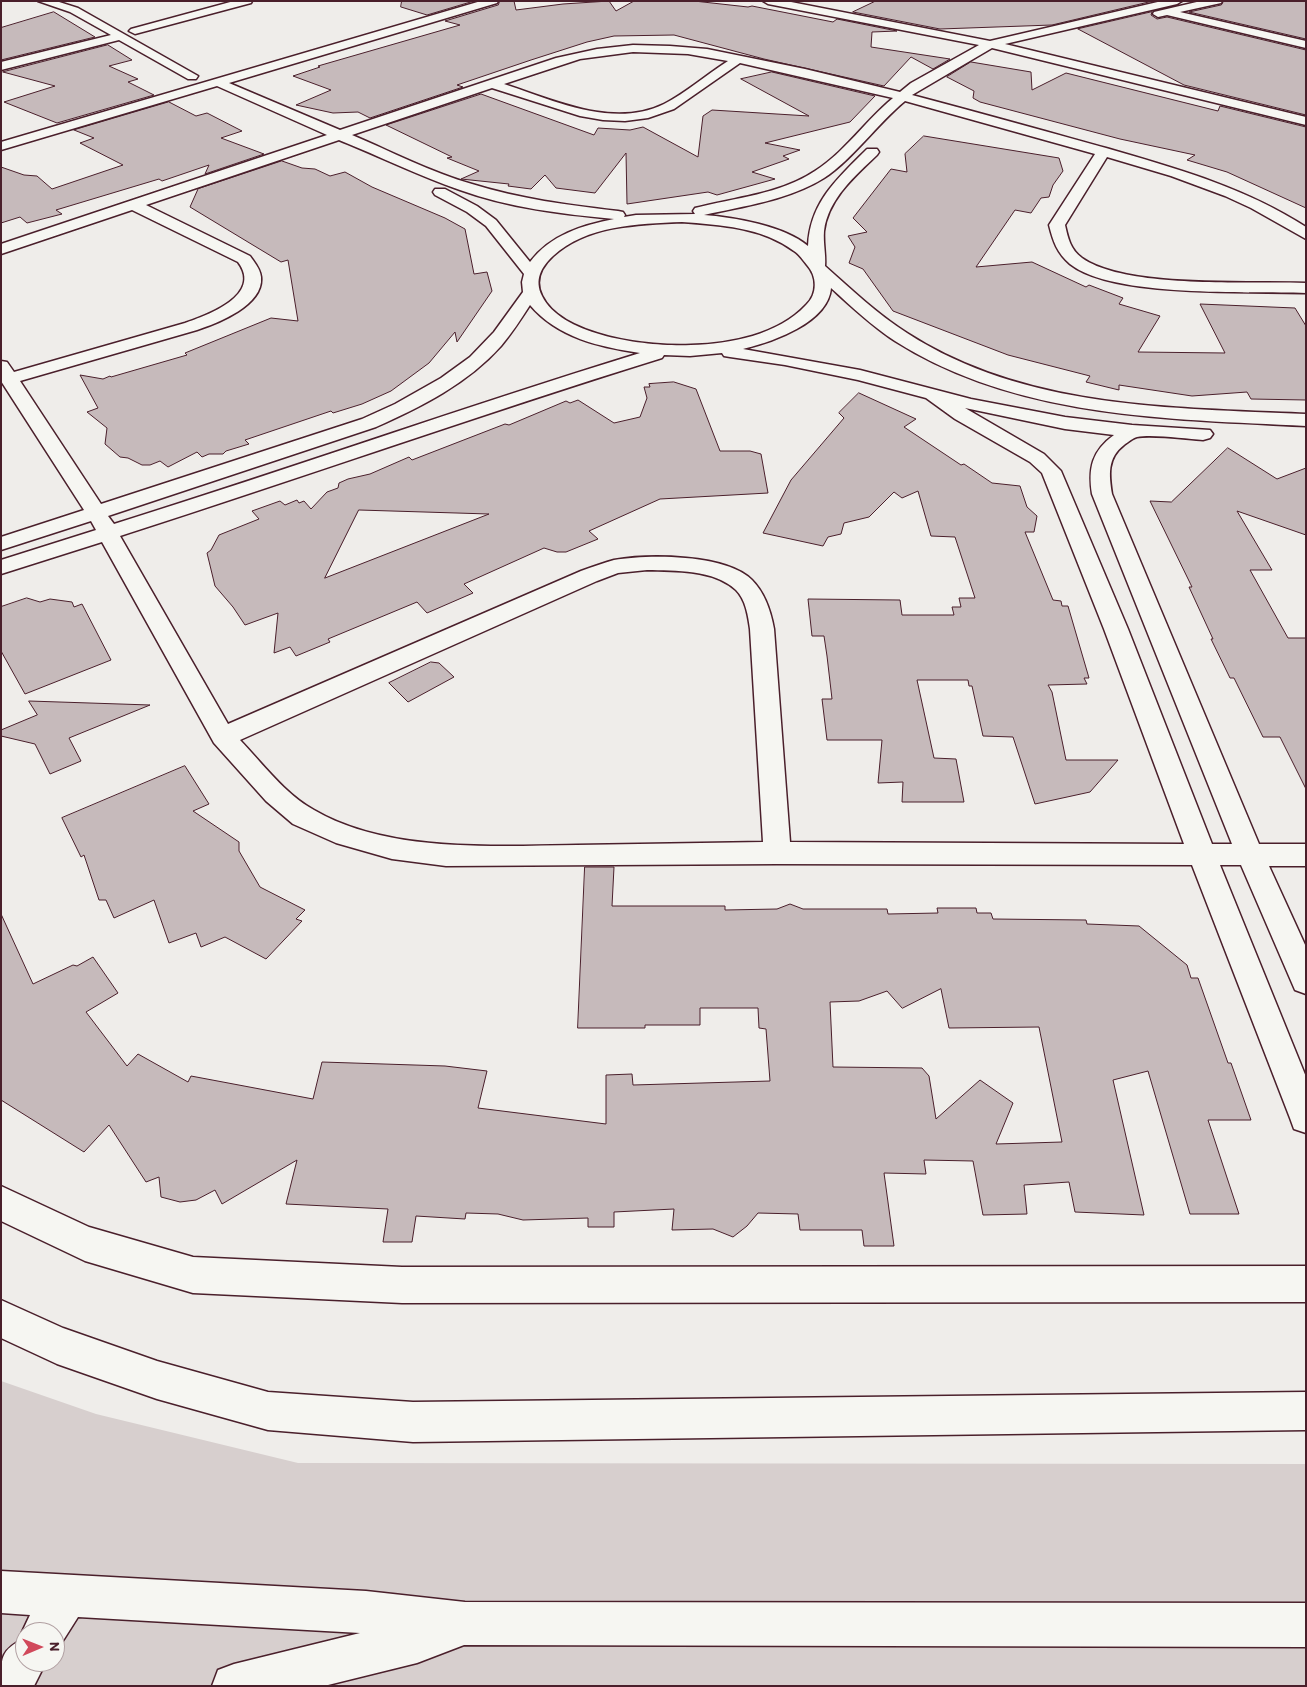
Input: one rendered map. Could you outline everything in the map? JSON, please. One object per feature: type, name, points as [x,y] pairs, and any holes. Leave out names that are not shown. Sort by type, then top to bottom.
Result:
[{"type":"street","points":[[42,1],[74,10],[198,76],[218,82],[260,102],[417,168],[490,195],[558,209],[652,217]]},
{"type":"street","points":[[82,1],[135,31],[198,76],[212,96]]},
{"type":"street","points":[[135,31],[247,1]]},
{"type":"street","points":[[302,44],[454,1]]},
{"type":"street","points":[[218,82],[493,1]]},
{"type":"street","points":[[768,1],[990,44],[1034,44],[1260,97]]},
{"type":"street","points":[[820,1],[1013,44],[1306,121]]},
{"type":"street","points":[[997,58],[1013,44],[1177,1]]},
{"type":"street","points":[[1034,44],[1217,1]]},
{"type":"street","points":[[1146,8],[1306,45]]},
{"type":"street","points":[[1,66],[121,36]]},
{"type":"street","points":[[671,216],[776,194],[812,178],[833,164],[888,108],[904,95],[949,66],[990,44]]},
{"type":"street","points":[[1,249],[317,141],[579,55],[632,48],[675,49],[738,59],[926,101],[1103,152],[1238,194],[1267,209],[1306,234]]},
{"type":"street","points":[[492,84],[591,115],[635,116],[654,112],[669,106],[738,59]]},
{"type":"street","points":[[173,82],[198,76]]},
{"type":"street","points":[[1,146],[198,76]]},
{"type":"street","points":[[913,111],[937,92]]},
{"type":"street","points":[[300,134],[421,184],[472,209],[490,223],[531,273]]},
{"type":"street","points":[[879,144],[835,190],[822,209],[815,236],[819,267],[823,290],[813,310],[789,328],[753,342],[708,349],[670,351],[629,347],[593,338],[563,326],[542,310],[531,293],[529,283],[531,273],[542,256],[560,242],[586,230],[652,217],[708,218],[774,234],[799,247],[819,267],[869,313],[903,338],[980,376],[1046,395],[1107,406],[1162,413],[1306,420]]},
{"type":"street","points":[[1103,152],[1057,225],[1060,243],[1079,262],[1094,271],[1142,282],[1176,285],[1306,288]]},
{"type":"street","points":[[134,204],[244,259],[251,267],[254,276],[253,285],[247,295],[230,309],[205,322],[5,372],[101,522],[223,737],[275,794],[303,817],[336,833],[392,848],[446,855],[777,853],[1306,855]]},
{"type":"street","points":[[1,567],[101,522],[368,423],[400,409],[445,384],[474,363],[490,347],[531,293]]},
{"type":"street","points":[[708,349],[810,364],[860,374],[933,395],[1049,420],[1132,431],[1222,435]]},
{"type":"street","points":[[1,544],[240,491],[506,400],[670,351]]},
{"type":"street","points":[[933,395],[1037,458],[1051,471],[1116,629],[1202,855],[1306,1118]]},
{"type":"street","points":[[1132,431],[1113,443],[1103,456],[1098,472],[1102,494],[1250,855],[1306,981]]},
{"type":"street","points":[[223,737],[589,576],[615,567],[647,563],[677,564],[722,571],[744,585],[759,611],[762,629],[777,853]]},
{"type":"street","points":[[1116,629],[1156,629]]},
{"type":"street","points":[[1,1204],[85,1243],[193,1275],[402,1285],[1306,1284]]},
{"type":"street","points":[[1,1318],[57,1345],[157,1380],[268,1411],[412,1422],[1306,1411]]},
{"type":"street","points":[[1,1592],[366,1612],[465,1624],[1306,1625]]},
{"type":"street","points":[[50,1622],[67,1596]]},
{"type":"street","points":[[234,1686],[417,1641],[465,1624]]},
{"type":"street","points":[[8,1686],[17,1672]]},
{"type":"shaded area","points":[[1,1381],[96,1414],[298,1463],[1306,1464],[1306,1686],[1,1686]]},
{"type":"building","points":[[402,1],[474,1],[427,15],[401,7]]},
{"type":"building","points":[[500,1],[514,1],[516,10],[609,1],[616,11],[634,1],[694,1],[752,6],[833,22],[837,19],[897,31],[872,32],[871,47],[950,59],[933,69],[911,57],[884,86],[764,59],[674,35],[614,36],[587,42],[531,60],[457,85],[463,87],[370,118],[358,112],[333,113],[296,105],[331,90],[293,76],[320,67],[318,66],[460,25],[445,21],[498,5]]},
{"type":"building","points":[[876,1],[1153,1],[1052,25],[940,29],[853,12]]},
{"type":"building","points":[[1224,1],[1306,1],[1306,39],[1189,12],[1221,5]]},
{"type":"building","points":[[54,12],[95,37],[1,60],[1,28]]},
{"type":"building","points":[[1152,12],[1151,15],[1157,19],[1167,17],[1306,50],[1306,115],[1184,85],[1078,29]]},
{"type":"building","points":[[108,45],[132,60],[109,66],[138,79],[128,82],[154,95],[57,123],[4,102],[55,86],[3,72]]},
{"type":"building","points":[[971,62],[1031,72],[1032,90],[1066,73],[1218,111],[1220,106],[1306,127],[1306,208],[1227,172],[1187,160],[1195,155],[1120,139],[980,102],[973,98],[974,91],[947,77]]},
{"type":"building","points":[[772,72],[875,96],[850,122],[765,143],[800,150],[783,156],[789,159],[752,172],[775,179],[717,195],[708,192],[627,204],[626,153],[595,193],[556,188],[545,175],[531,189],[508,186],[509,184],[461,179],[479,171],[447,158],[452,157],[386,125],[481,94],[594,135],[598,128],[630,130],[643,127],[698,157],[703,116],[712,110],[809,116],[741,79]]},
{"type":"building","points":[[169,102],[196,116],[207,113],[242,131],[221,138],[264,154],[205,174],[209,165],[162,181],[159,179],[56,210],[62,214],[27,223],[20,217],[1,223],[1,167],[24,175],[37,176],[52,189],[123,165],[80,143],[94,138],[74,130]]},
{"type":"building","points":[[924,136],[1059,158],[1063,171],[1053,185],[1049,197],[1041,198],[1031,213],[1015,210],[976,267],[1032,262],[1086,287],[1089,285],[1123,298],[1119,304],[1160,316],[1138,352],[1225,353],[1200,304],[1295,308],[1306,326],[1306,400],[1251,399],[1247,392],[1192,396],[1119,385],[1119,390],[1086,382],[1090,376],[1008,355],[893,311],[863,269],[849,263],[855,247],[848,236],[867,232],[853,218],[891,169],[907,172],[905,154]]},
{"type":"building","points":[[282,161],[302,168],[315,169],[330,176],[345,172],[372,187],[445,218],[465,229],[474,274],[487,272],[492,291],[457,342],[455,332],[429,363],[391,391],[362,404],[333,413],[331,411],[245,440],[249,444],[226,451],[223,454],[209,454],[202,457],[197,452],[168,467],[160,461],[150,465],[142,465],[128,458],[120,457],[105,444],[107,428],[87,412],[98,408],[80,375],[103,379],[187,355],[185,353],[271,318],[298,321],[288,260],[281,262],[190,207],[198,189]]},
{"type":"building","points":[[674,382],[696,389],[720,451],[750,451],[761,454],[768,493],[660,499],[589,531],[598,539],[566,552],[557,552],[544,548],[464,584],[473,593],[427,613],[417,602],[328,639],[330,642],[296,656],[290,647],[274,653],[278,613],[245,625],[215,586],[207,553],[211,550],[219,535],[259,519],[252,511],[280,501],[285,505],[297,500],[299,503],[304,501],[311,509],[327,492],[338,488],[339,483],[348,479],[370,474],[409,457],[412,460],[505,424],[509,425],[566,401],[570,403],[578,400],[614,423],[640,417],[647,398],[644,387],[650,387],[649,384]],"holes":[[[359,510],[489,514],[325,578]]]},
{"type":"building","points":[[859,393],[916,419],[904,427],[992,483],[1020,486],[1027,507],[1037,516],[1034,532],[1025,532],[1053,600],[1061,601],[1062,606],[1068,606],[1089,678],[1084,678],[1087,684],[1048,685],[1052,692],[1066,760],[1118,760],[1090,792],[1035,804],[1013,737],[983,736],[972,686],[969,686],[968,680],[917,680],[934,758],[956,759],[964,802],[902,802],[903,782],[878,783],[882,740],[827,740],[822,699],[832,699],[827,656],[824,636],[812,636],[808,599],[900,600],[902,615],[954,615],[952,607],[961,607],[959,598],[975,598],[955,537],[931,536],[918,491],[902,498],[894,492],[869,517],[844,523],[841,534],[828,537],[823,546],[763,533],[791,480],[844,418],[839,413]]},
{"type":"building","points":[[1228,448],[1277,479],[1306,468],[1306,535],[1237,511],[1272,570],[1250,570],[1288,638],[1306,638],[1306,789],[1280,737],[1263,737],[1234,678],[1230,678],[1189,587],[1192,587],[1150,501],[1171,502]]},
{"type":"building","points":[[27,598],[40,602],[50,599],[72,602],[74,607],[82,604],[111,660],[25,694],[1,651],[1,607]]},
{"type":"building","points":[[431,662],[439,663],[454,677],[408,702],[389,683]]},
{"type":"building","points":[[29,701],[150,705],[69,738],[81,761],[50,774],[35,744],[1,736],[1,730],[37,715]]},
{"type":"building","points":[[185,766],[209,804],[193,811],[239,842],[239,851],[260,887],[305,910],[296,919],[302,921],[266,959],[225,937],[201,947],[196,933],[169,943],[154,900],[114,918],[106,900],[99,900],[84,855],[81,857],[62,818]]},
{"type":"building","points":[[585,867],[614,867],[612,906],[725,906],[725,910],[777,909],[790,904],[803,909],[887,909],[888,914],[938,913],[937,908],[976,908],[977,913],[991,913],[993,919],[1086,920],[1087,924],[1139,926],[1187,965],[1191,978],[1198,978],[1228,1063],[1231,1063],[1251,1120],[1208,1120],[1239,1214],[1190,1214],[1148,1071],[1113,1080],[1144,1215],[1075,1212],[1069,1182],[1024,1185],[1027,1214],[983,1215],[973,1161],[924,1160],[926,1174],[884,1173],[894,1246],[864,1246],[862,1230],[800,1230],[798,1214],[758,1213],[747,1226],[733,1237],[713,1229],[672,1230],[674,1209],[614,1212],[614,1227],[588,1227],[588,1218],[523,1220],[498,1214],[466,1213],[465,1219],[416,1216],[412,1242],[383,1242],[388,1209],[286,1204],[297,1160],[222,1204],[215,1190],[196,1200],[180,1202],[161,1197],[159,1177],[146,1182],[109,1125],[84,1152],[1,1100],[1,914],[33,984],[73,965],[77,966],[93,957],[118,993],[86,1012],[127,1066],[138,1054],[188,1082],[191,1076],[313,1099],[322,1062],[445,1066],[487,1071],[478,1108],[606,1124],[606,1075],[632,1074],[633,1085],[770,1081],[766,1029],[759,1028],[758,1008],[700,1008],[700,1025],[645,1025],[645,1028],[578,1028]],"holes":[[[941,989],[949,1028],[1039,1027],[1062,1142],[996,1144],[1013,1103],[980,1080],[936,1119],[929,1076],[922,1068],[833,1067],[830,1002],[859,1001],[887,991],[902,1008]]]}]
